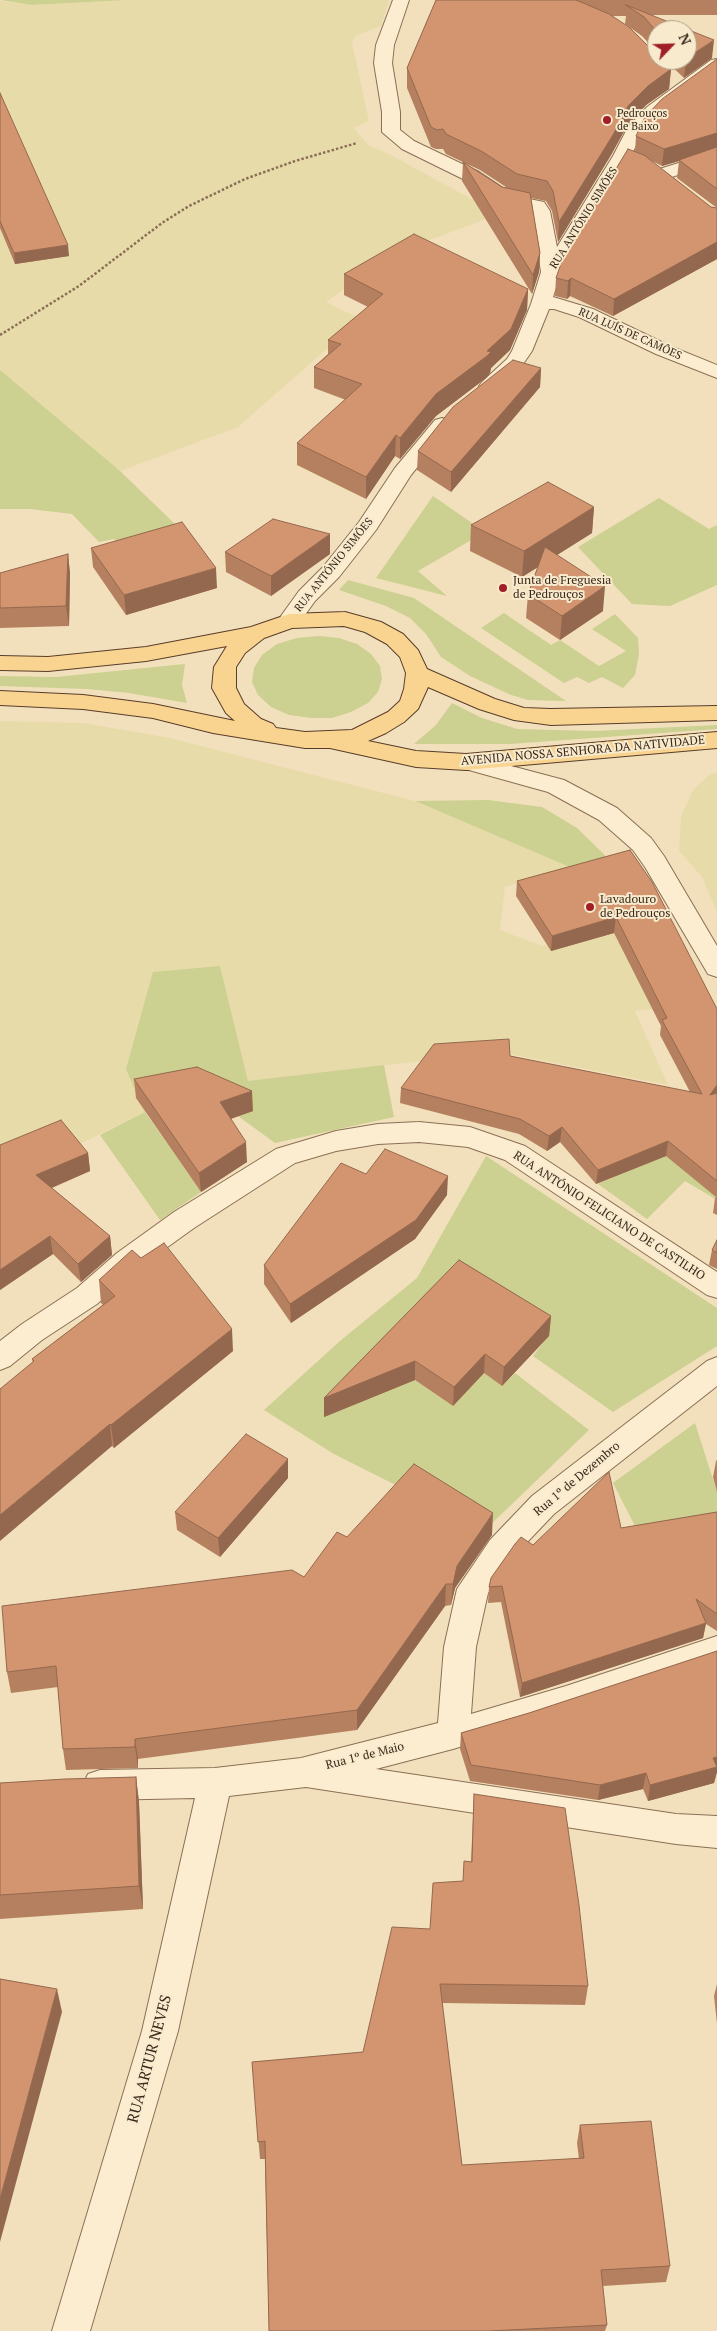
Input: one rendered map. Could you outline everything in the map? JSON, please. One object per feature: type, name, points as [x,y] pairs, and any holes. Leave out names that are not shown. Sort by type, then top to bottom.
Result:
[{"type":"main road","name":"AVENIDA NOSSA SENHORA DA NATIVIDADE","points":[[0,663],[48,664],[146,654],[256,633],[289,621],[345,619],[373,627],[395,639],[410,655],[417,673],[416,688],[410,704],[396,717],[378,728],[356,737],[331,740],[305,740],[213,725],[153,711],[83,702],[0,698]]},
{"type":"main road","name":"AVENIDA NOSSA SENHORA DA NATIVIDADE","points":[[256,633],[237,648],[225,667],[224,688],[234,708],[253,724],[281,736]]},
{"type":"main road","points":[[417,673],[487,704],[522,715],[551,717],[717,713]]},
{"type":"main road","name":"AVENIDA NOSSA SENHORA DA NATIVIDADE","points":[[331,740],[416,760],[466,762],[717,740]]},
{"type":"street","points":[[402,0],[384,45],[384,62],[391,112],[390,129],[395,136],[408,145],[472,176],[509,200],[537,206],[541,211],[551,272]]},
{"type":"street","name":"RUA ANTÓNIO SIMÕES","points":[[289,621],[307,596],[331,572],[368,525],[402,472],[444,421],[466,405],[514,363],[522,350],[542,304],[551,272],[634,160],[634,131],[676,82],[717,64]]},
{"type":"street","points":[[634,160],[667,180],[717,156]]},
{"type":"street","name":"RUA LUÍS DE CAMÕES","points":[[542,304],[555,303],[586,313],[663,350],[717,372]]},
{"type":"street","points":[[466,762],[556,786],[608,814],[642,844],[655,862],[717,968]]},
{"type":"street","name":"RUA ANTÓNIO FELICIANO DE CASTILHO","points":[[0,1358],[32,1332],[87,1296],[127,1261],[184,1220],[286,1156],[336,1141],[378,1134],[419,1132],[470,1137],[515,1153],[717,1287]]},
{"type":"street","name":"Rua 1º de Dezembro","points":[[453,1734],[460,1647],[473,1589],[500,1549],[543,1505],[587,1468],[717,1369]]},
{"type":"street","name":"Rua 1º de Maio","points":[[68,1786],[215,1783],[301,1772],[453,1734],[566,1700],[717,1650]]},
{"type":"street","points":[[301,1772],[676,1829],[717,1832]]},
{"type":"street","name":"RUA ARTUR NEVES","points":[[71,2331],[160,2031],[215,1783]]},
{"type":"path","points":[[0,335],[24,322],[78,286],[162,223],[208,196],[245,179],[295,161],[365,141],[395,136]]},
{"type":"shaded area","points":[[127,0],[389,0],[381,26],[356,36],[352,42],[369,121],[354,128],[368,145],[391,155],[499,214],[398,252],[326,302],[361,319],[238,427],[120,471],[44,413],[0,371],[0,1],[32,5]]},
{"type":"shaded area","points":[[0,721],[84,723],[170,738],[415,801],[572,868],[505,887],[500,930],[542,946],[660,921],[653,1009],[635,1011],[668,1085],[508,1054],[453,1057],[248,1082],[220,966],[145,1112],[72,1148],[0,1165]]},
{"type":"shaded area","points":[[717,773],[717,912],[702,877],[679,851],[681,816],[693,790],[710,774]]},
{"type":"green space","points":[[0,0],[127,0],[32,5]]},
{"type":"green space","points":[[0,370],[120,471],[179,528],[126,553],[114,539],[99,542],[72,514],[30,509],[0,509]]},
{"type":"green space","points":[[433,496],[485,532],[418,571],[447,596],[376,578]]},
{"type":"green space","points":[[659,498],[709,529],[717,525],[717,585],[670,606],[632,604],[578,547]]},
{"type":"green space","points":[[348,580],[414,598],[566,701],[528,700],[511,695],[470,676],[441,657],[426,634],[410,618],[386,606],[339,590]]},
{"type":"green space","points":[[504,613],[551,645],[560,640],[599,666],[626,651],[592,629],[615,614],[638,638],[639,654],[635,675],[623,688],[602,677],[589,683],[577,677],[564,683],[481,628]]},
{"type":"green space","points":[[319,636],[339,638],[357,644],[371,654],[380,666],[382,679],[378,692],[368,703],[351,712],[332,718],[289,715],[271,707],[258,695],[252,682],[254,668],[262,655],[277,644],[297,638]]},
{"type":"green space","points":[[185,664],[182,685],[187,703],[129,693],[87,689],[0,686],[0,676],[56,677]]},
{"type":"green space","points":[[452,703],[482,718],[517,729],[595,731],[717,725],[717,729],[510,744],[414,744],[436,725]]},
{"type":"green space","points":[[488,800],[542,807],[577,828],[614,864],[572,868],[415,801]]},
{"type":"green space","points":[[220,966],[248,1081],[384,1065],[394,1117],[275,1143],[238,1116],[145,1112],[126,1069],[153,972]]},
{"type":"green space","points":[[145,1112],[201,1192],[160,1220],[100,1135]]},
{"type":"green space","points":[[665,1155],[717,1186],[717,1200],[685,1181],[647,1219],[598,1184]]},
{"type":"green space","points":[[486,1156],[717,1308],[717,1346],[613,1412],[533,1356],[549,1335],[451,1275],[399,1386],[415,1380],[453,1406],[484,1373],[502,1386],[515,1373],[589,1430],[485,1530],[334,1454],[264,1410],[340,1341],[417,1278]]},
{"type":"green space","points":[[695,1423],[717,1492],[717,1527],[654,1563],[613,1483]]},
{"type":"building","points":[[436,0],[575,0],[609,14],[629,27],[647,45],[647,70],[670,70],[648,86],[628,106],[613,135],[559,222],[553,191],[547,181],[517,174],[481,151],[446,134],[443,129],[437,130],[431,127],[407,68]]},
{"type":"building","points":[[626,5],[664,20],[647,20]]},
{"type":"building","points":[[697,33],[714,40],[697,51]]},
{"type":"building","points":[[717,59],[717,133],[664,149],[636,136],[645,117],[662,99]]},
{"type":"building","points":[[0,93],[68,245],[14,253],[0,221]]},
{"type":"building","points":[[717,147],[717,189],[679,160]]},
{"type":"building","points":[[628,149],[644,155],[711,207],[717,208],[717,242],[614,299],[571,278],[568,281],[556,278],[564,255]]},
{"type":"building","points":[[463,162],[502,187],[530,193],[540,253],[533,275]]},
{"type":"building","points":[[414,234],[528,289],[511,329],[487,351],[491,352],[487,356],[436,394],[400,438],[396,435],[366,477],[297,443],[362,384],[314,367],[341,344],[328,340],[383,294],[344,274]]},
{"type":"building","points":[[513,360],[541,368],[451,472],[418,451],[453,407]]},
{"type":"building","points":[[548,482],[594,507],[524,551],[471,525]]},
{"type":"building","points":[[273,519],[330,534],[271,576],[225,552]]},
{"type":"building","points":[[182,522],[216,568],[124,595],[91,548]]},
{"type":"building","points":[[545,547],[605,586],[562,616],[528,594]]},
{"type":"building","points":[[68,554],[66,606],[0,608],[0,573]]},
{"type":"building","points":[[630,850],[652,882],[717,1009],[717,1085],[710,1095],[717,1093],[717,1181],[668,1141],[598,1170],[562,1127],[549,1136],[520,1119],[401,1088],[434,1044],[509,1039],[510,1056],[702,1094],[662,1020],[667,1018],[616,917],[552,936],[517,881]]},
{"type":"building","points":[[197,1067],[252,1091],[220,1102],[246,1142],[199,1173],[134,1079]]},
{"type":"building","points":[[61,1120],[88,1153],[36,1175],[110,1236],[78,1264],[50,1236],[0,1270],[0,1145]]},
{"type":"building","points":[[385,1149],[448,1176],[416,1220],[290,1304],[264,1265],[341,1163],[366,1174]]},
{"type":"building","points":[[717,1240],[717,1253],[712,1250]]},
{"type":"building","points":[[164,1243],[232,1329],[110,1424],[0,1515],[0,1389],[34,1361],[32,1359],[115,1296],[99,1280],[132,1250],[141,1258]]},
{"type":"building","points":[[459,1260],[551,1316],[504,1367],[485,1354],[454,1387],[415,1361],[324,1398]]},
{"type":"building","points":[[246,1434],[288,1459],[218,1538],[175,1512]]},
{"type":"building","points":[[414,1464],[493,1513],[457,1566],[453,1584],[446,1584],[357,1710],[135,1739],[135,1747],[63,1749],[56,1666],[7,1672],[2,1606],[292,1570],[304,1577],[337,1532],[347,1537]]},
{"type":"building","points":[[609,1472],[621,1528],[717,1512],[717,1614],[696,1599],[706,1623],[522,1683],[502,1586],[489,1587],[491,1578],[521,1537],[533,1545]]},
{"type":"building","points":[[717,1651],[717,1757],[713,1758],[717,1767],[650,1785],[646,1773],[600,1785],[471,1765],[461,1733],[529,1713]]},
{"type":"building","points":[[136,1777],[139,1886],[0,1895],[0,1783]]},
{"type":"building","points":[[474,1794],[565,1808],[588,1986],[440,1984],[462,2165],[584,2158],[580,2125],[651,2121],[670,2266],[601,2270],[607,2325],[489,2331],[269,2331],[265,2141],[258,2142],[252,2062],[363,2052],[392,1927],[430,1929],[433,1883],[463,1881],[464,1861],[472,1862]]},
{"type":"building","points":[[0,1979],[57,1989],[0,2199]]},
{"type":"place","name":"Pedrouços de Baixo","points":[[607,120]]},
{"type":"place","name":"Junta de Freguesia de Pedrouços","points":[[503,588]]},
{"type":"place","name":"Lavadouro de Pedrouços","points":[[590,907]]}]
